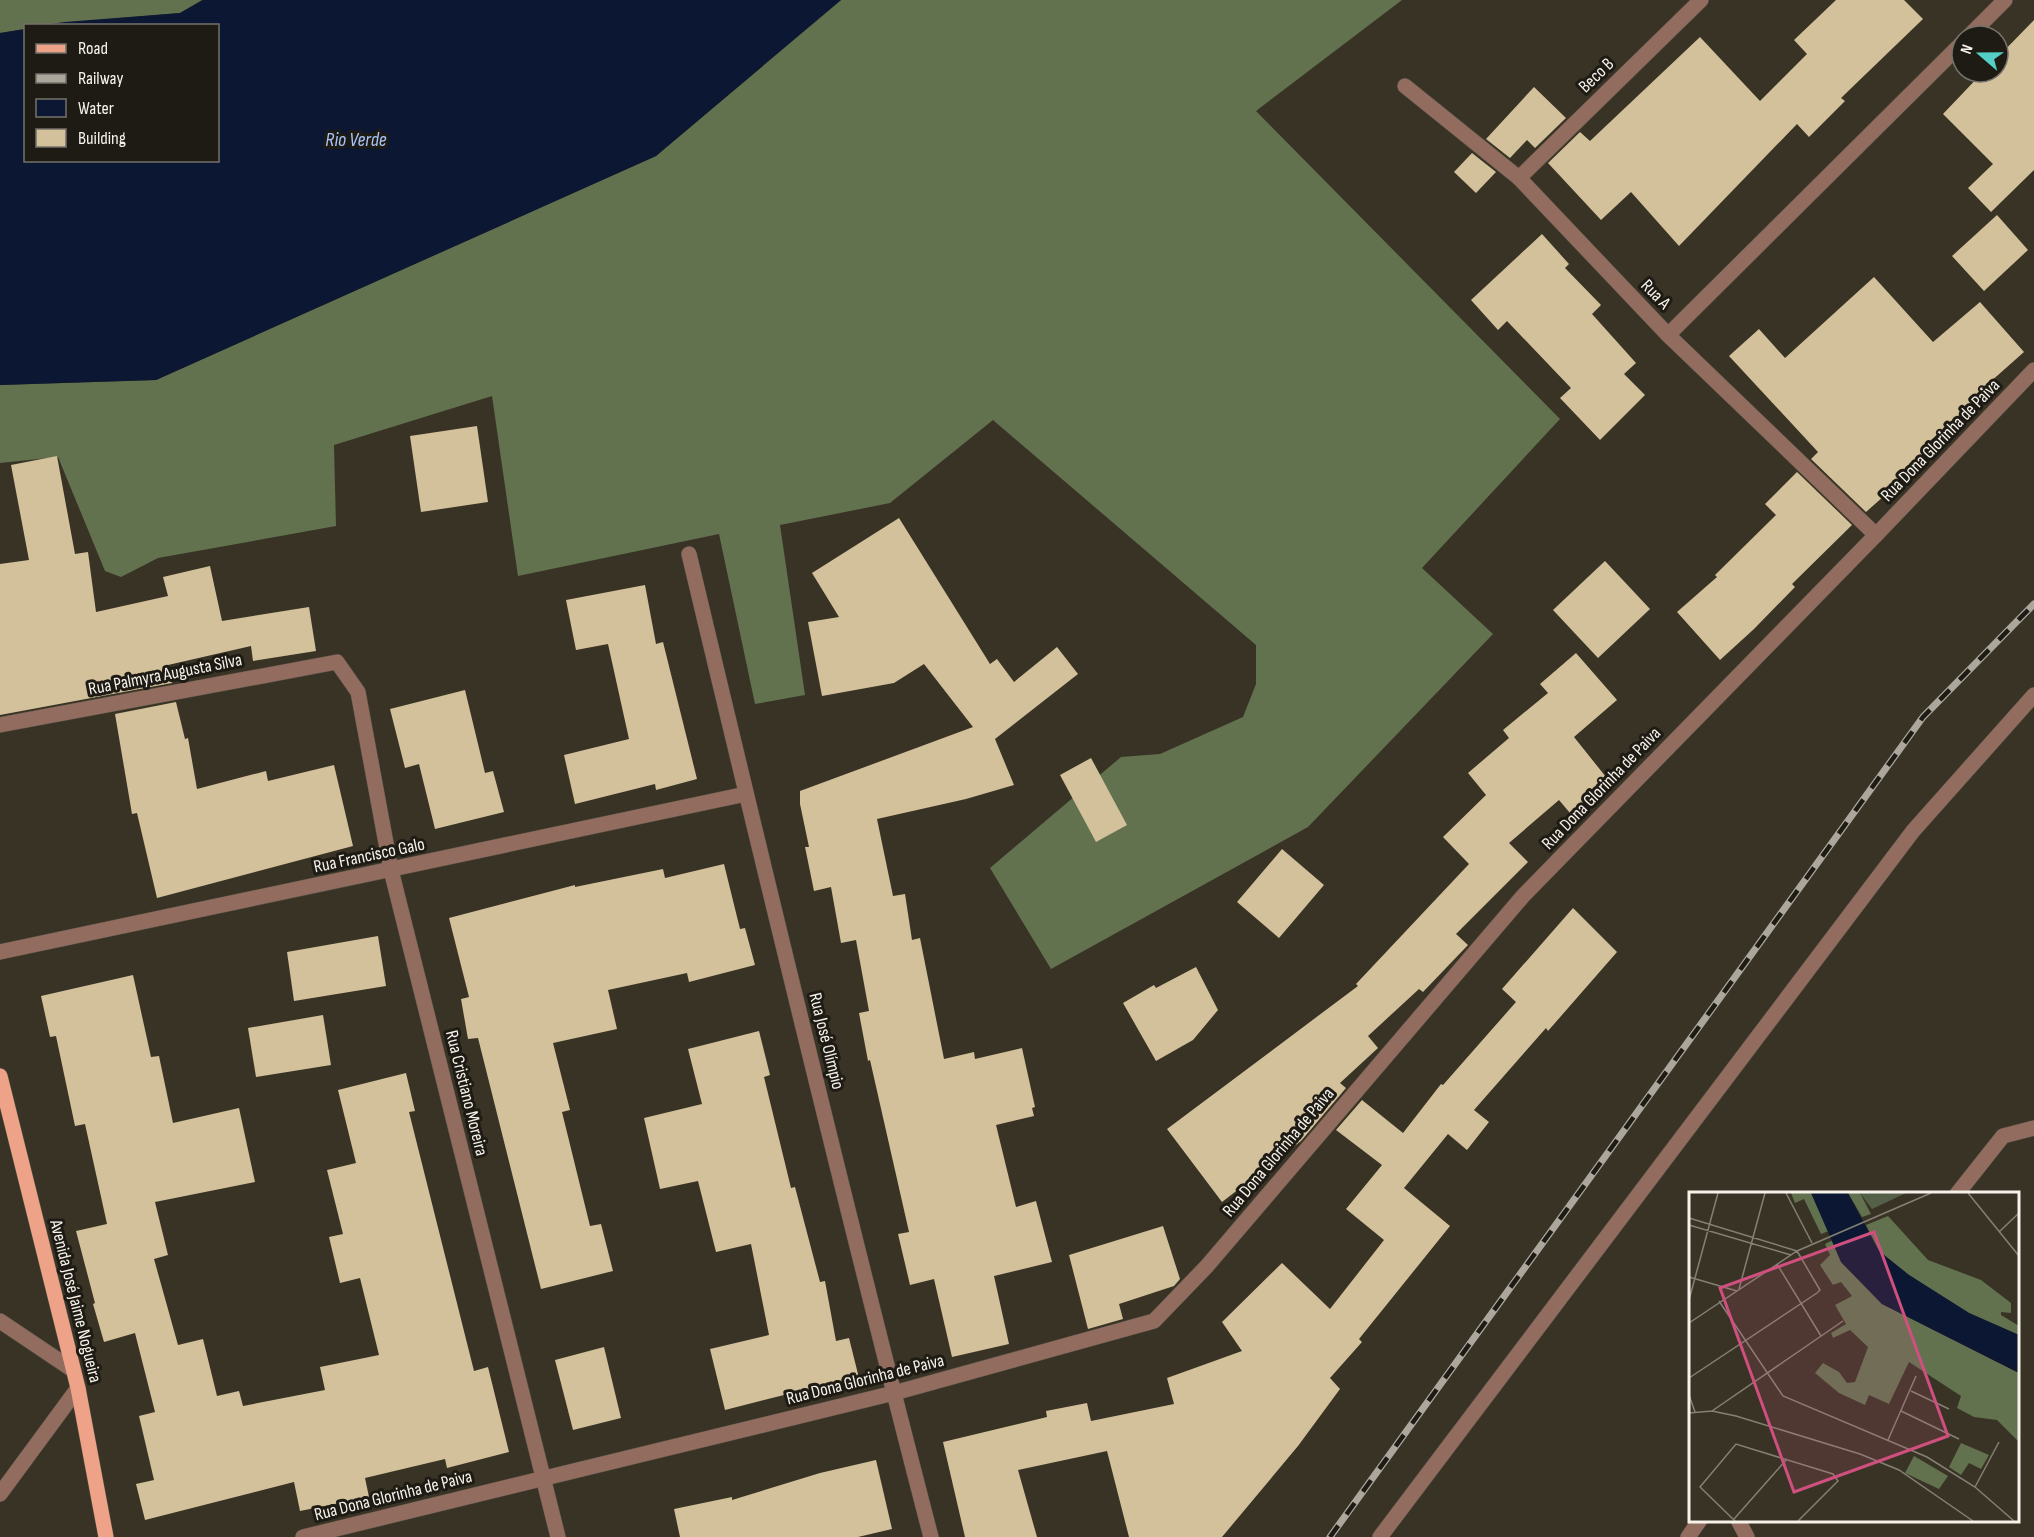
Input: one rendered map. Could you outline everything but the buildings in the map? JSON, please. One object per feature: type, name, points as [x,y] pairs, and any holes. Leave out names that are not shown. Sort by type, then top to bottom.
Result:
[{"type":"main road","name":"Avenida José Jaime Nogueira","points":[[0,1076],[78,1388],[106,1537]]},
{"type":"street","name":"Beco B","points":[[1519,178],[1701,0]]},
{"type":"street","points":[[1981,24],[2005,0]]},
{"type":"street","points":[[1668,335],[1950,55]]},
{"type":"street","name":"Rua A","points":[[1405,86],[1519,178],[1668,335],[1876,535]]},
{"type":"street","name":"Rua Dona Glorinha de Paiva","points":[[303,1537],[894,1394],[1154,1321],[1207,1266],[1523,896],[2034,370]]},
{"type":"street","name":"Rua José Olímpio","points":[[689,554],[746,794],[931,1537]]},
{"type":"street","name":"Rua Palmyra Augusta Silva","points":[[0,725],[338,662]]},
{"type":"street","name":"Rua Cristiano Moreira","points":[[338,662],[358,692],[391,870],[558,1537]]},
{"type":"street","points":[[1380,1537],[1913,831],[2034,695]]},
{"type":"street","name":"Rua Francisco Galo","points":[[0,952],[746,794]]},
{"type":"street","points":[[1959,1192],[2003,1136],[2034,1128]]},
{"type":"street","points":[[0,1321],[73,1370]]},
{"type":"street","points":[[0,1494],[78,1388]]},
{"type":"street","points":[[1688,1537],[1699,1522]]},
{"type":"street","points":[[1739,1522],[1747,1537]]},
{"type":"green space","points":[[0,0],[202,0],[180,13],[50,24],[24,24],[24,29],[0,33]]},
{"type":"green space","points":[[841,0],[1402,0],[1256,111],[1560,419],[1422,568],[1493,634],[1308,827],[1051,969],[990,868],[1121,757],[1160,754],[1243,717],[1256,684],[1256,645],[993,420],[890,503],[780,525],[805,695],[755,704],[719,534],[518,576],[492,396],[334,445],[336,526],[158,558],[121,577],[105,571],[58,457],[0,463],[0,385],[156,380],[656,156]]},
{"type":"water","name":"Rio Verde","points":[[203,0],[841,0],[656,156],[156,380],[0,385],[0,33],[24,29],[24,162],[219,162],[219,24],[50,24],[180,13]]},
{"type":"railway","points":[[1330,1537],[1923,717],[2034,604]]}]
